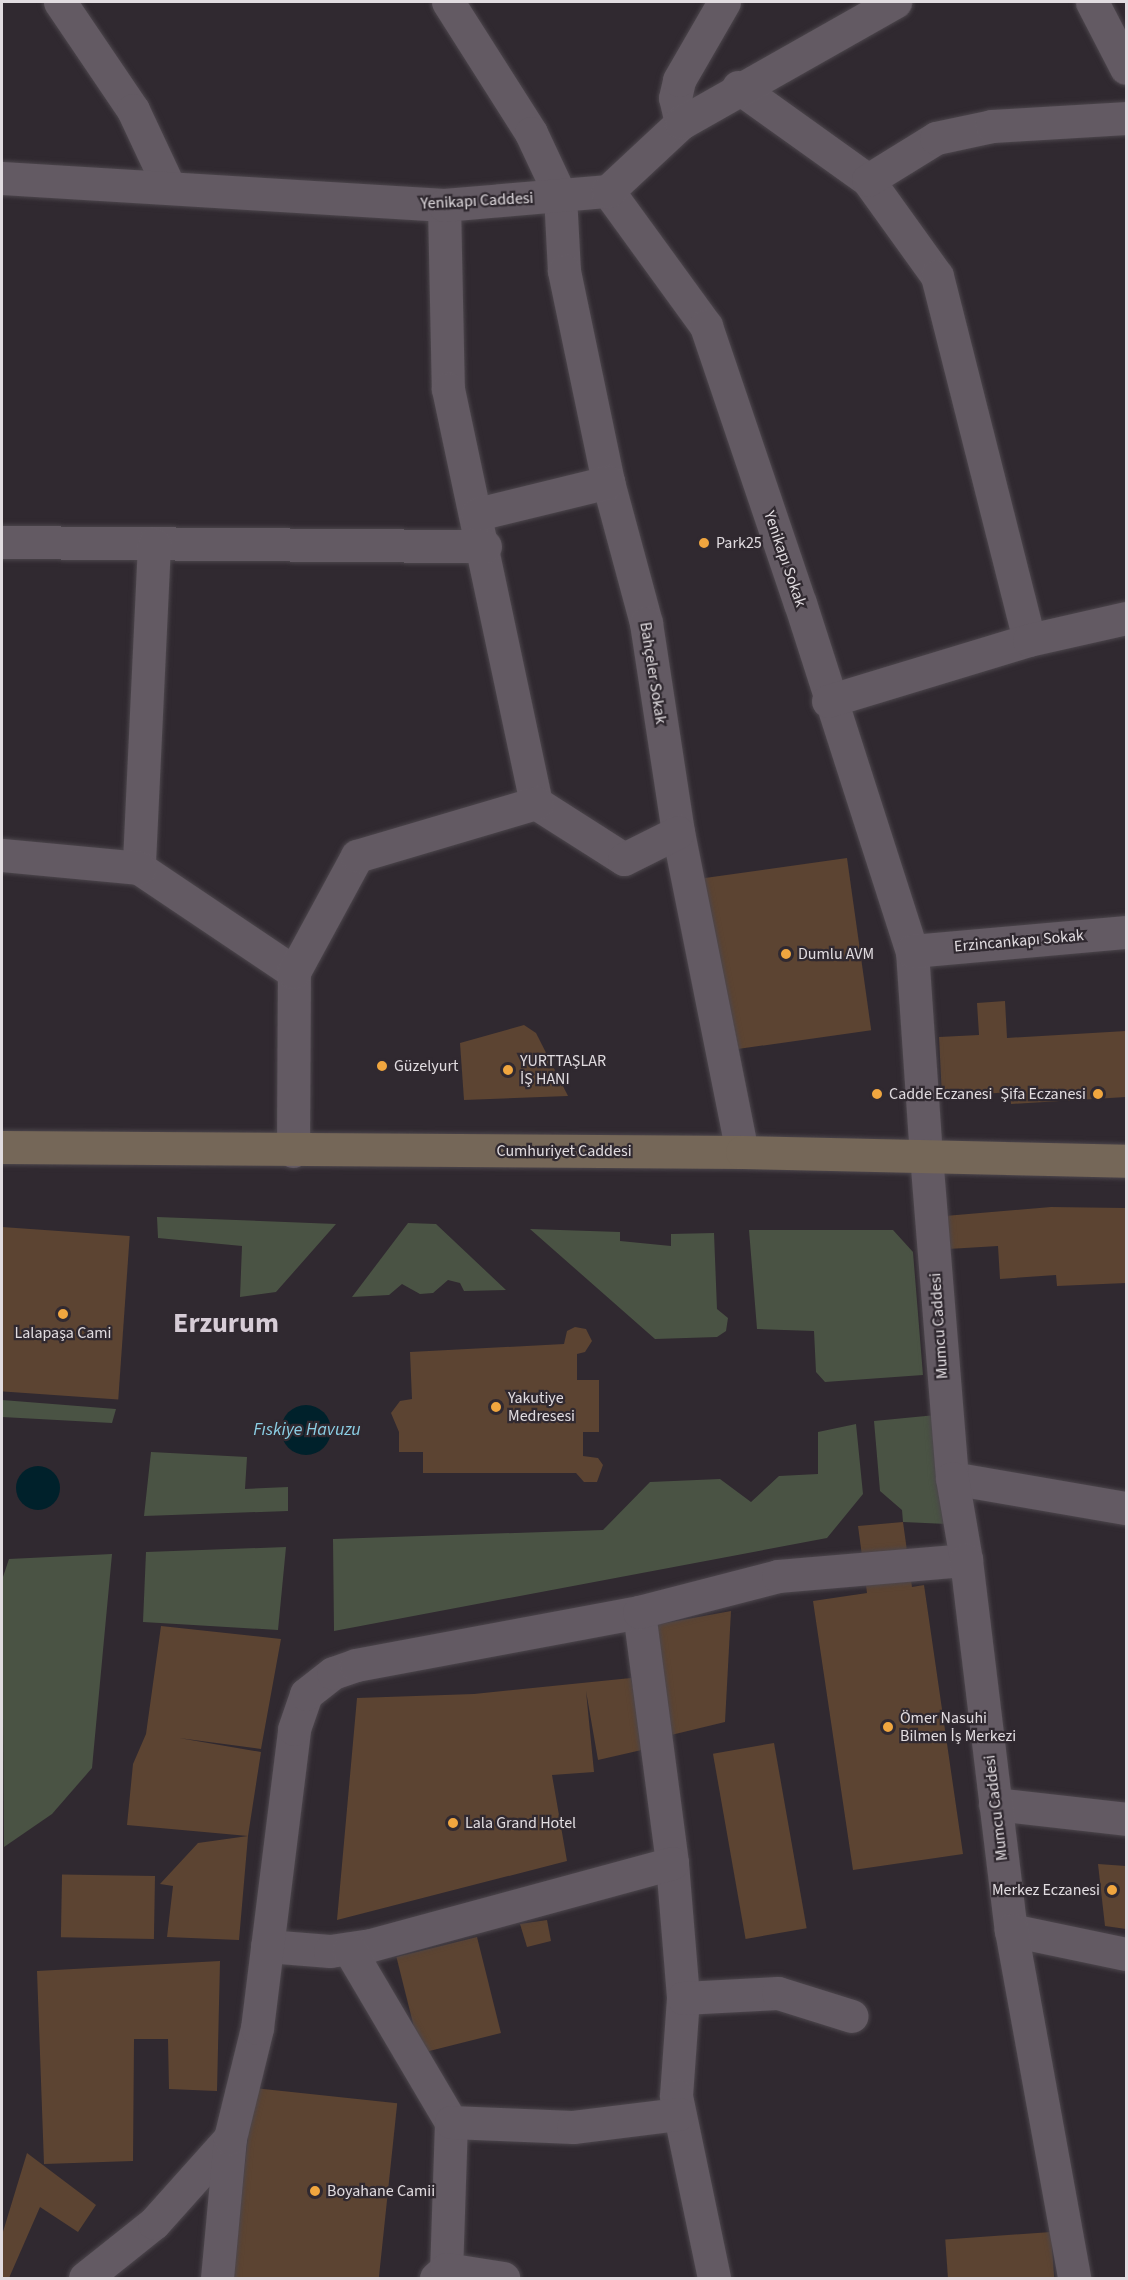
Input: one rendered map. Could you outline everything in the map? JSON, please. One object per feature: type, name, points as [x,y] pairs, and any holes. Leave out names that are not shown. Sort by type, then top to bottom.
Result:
[{"type":"main road","name":"Cumhuriyet Caddesi","points":[[2,1147],[742,1152],[1126,1161]]},
{"type":"street","points":[[60,2],[133,110],[169,186]]},
{"type":"street","points":[[448,2],[531,133],[560,195]]},
{"type":"street","points":[[681,123],[675,98],[679,80],[724,2]]},
{"type":"street","points":[[608,191],[681,123],[738,87],[895,2]]},
{"type":"street","points":[[1092,2],[1126,68]]},
{"type":"street","points":[[738,87],[868,180],[937,276],[1029,640]]},
{"type":"street","points":[[868,180],[936,138],[992,126],[1126,118]]},
{"type":"street","name":"Yenikapı Caddesi","points":[[2,178],[169,186],[444,205],[608,191]]},
{"type":"street","name":"Yenikapı Sokak","points":[[608,191],[706,326],[800,603],[828,701],[912,951]]},
{"type":"street","name":"Bahçeler Sokak","points":[[560,195],[564,271],[608,482],[646,623],[678,832],[742,1152]]},
{"type":"street","points":[[444,205],[448,389],[484,546],[536,803],[624,859],[678,832]]},
{"type":"street","points":[[477,514],[608,482]]},
{"type":"street","points":[[2,542],[484,546]]},
{"type":"street","points":[[139,868],[154,544]]},
{"type":"street","points":[[828,701],[1029,640],[1126,618]]},
{"type":"street","points":[[293,1150],[294,972],[357,856],[536,803]]},
{"type":"street","points":[[2,855],[139,868],[294,972]]},
{"type":"street","name":"Erzincankapı Sokak","points":[[912,951],[1126,932]]},
{"type":"street","name":"Mumcu Caddesi","points":[[912,951],[951,1478],[966,1560],[1011,1930],[1074,2278]]},
{"type":"street","points":[[951,1478],[1126,1508]]},
{"type":"street","points":[[218,2278],[230,2138],[257,2028],[294,1730],[306,1694],[333,1674],[356,1665],[639,1612],[778,1576],[966,1560]]},
{"type":"street","points":[[639,1612],[672,1863],[683,1998],[679,2114],[714,2278]]},
{"type":"street","points":[[995,1804],[1126,1819]]},
{"type":"street","points":[[267,1946],[349,1949],[672,1863]]},
{"type":"street","points":[[1011,1930],[1126,1954]]},
{"type":"street","points":[[349,1949],[451,2122],[441,2274],[503,2278]]},
{"type":"street","points":[[683,1998],[778,1993],[852,2016]]},
{"type":"street","points":[[451,2122],[573,2127],[679,2114]]},
{"type":"street","points":[[86,2278],[154,2223],[230,2138]]},
{"type":"green space","points":[[157,1217],[336,1224],[276,1292],[240,1297],[242,1246],[158,1238]]},
{"type":"green space","points":[[408,1223],[436,1224],[506,1290],[464,1291],[460,1283],[448,1280],[433,1293],[420,1294],[402,1284],[389,1295],[352,1297]]},
{"type":"green space","points":[[530,1229],[620,1232],[620,1241],[671,1246],[671,1234],[714,1233],[717,1309],[728,1318],[726,1331],[717,1337],[655,1339]]},
{"type":"green space","points":[[749,1230],[893,1230],[913,1252],[923,1375],[825,1382],[816,1372],[814,1331],[757,1329]]},
{"type":"green space","points":[[2,1400],[116,1409],[112,1423],[2,1417]]},
{"type":"green space","points":[[936,1415],[947,1524],[903,1522],[902,1510],[880,1491],[874,1421]]},
{"type":"green space","points":[[856,1424],[863,1494],[827,1538],[334,1631],[333,1539],[603,1530],[650,1482],[720,1479],[751,1502],[779,1476],[818,1474],[818,1432]]},
{"type":"green space","points":[[151,1452],[247,1457],[245,1489],[288,1487],[288,1511],[144,1516]]},
{"type":"green space","points":[[286,1547],[278,1630],[143,1622],[146,1552]]},
{"type":"green space","points":[[112,1554],[92,1768],[52,1814],[4,1847],[2,1580],[9,1559]]},
{"type":"water","name":"Fıskiye Havuzu","points":[[306,1405],[315,1407],[326,1416],[331,1430],[329,1439],[320,1450],[306,1455],[297,1453],[286,1444],[281,1430],[283,1421],[292,1410]]},
{"type":"water","points":[[38,1466],[53,1473],[60,1488],[53,1503],[38,1510],[23,1503],[16,1488],[23,1473]]},
{"type":"building","name":"Dumlu AVM","points":[[847,858],[871,1030],[726,1051],[701,878]]},
{"type":"building","points":[[1005,1001],[1007,1038],[1126,1031],[1126,1097],[1011,1104],[1010,1092],[942,1097],[939,1037],[979,1035],[977,1003]]},
{"type":"building","name":"YURTTAŞLAR İŞ HANI","points":[[524,1025],[536,1033],[568,1096],[464,1100],[460,1043]]},
{"type":"building","points":[[1051,1207],[1125,1208],[1126,1283],[1057,1286],[1056,1275],[1000,1279],[998,1246],[948,1249],[945,1216]]},
{"type":"building","name":"Lalapaşa Cami","points":[[2,1227],[130,1236],[118,1400],[2,1391]]},
{"type":"building","name":"Yakutiye Medresesi","points":[[575,1327],[586,1329],[592,1341],[585,1352],[577,1354],[577,1380],[599,1380],[599,1432],[583,1432],[583,1456],[598,1458],[603,1465],[597,1482],[584,1482],[576,1473],[423,1473],[423,1452],[399,1452],[399,1432],[391,1413],[400,1401],[412,1399],[410,1352],[564,1344],[567,1331]]},
{"type":"building","name":"Ömer Nasuhi Bilmen İş Merkezi","points":[[903,1522],[912,1587],[924,1585],[963,1854],[853,1870],[813,1601],[867,1593],[858,1526]]},
{"type":"building","points":[[731,1611],[725,1722],[667,1736],[649,1626]]},
{"type":"building","points":[[161,1626],[281,1639],[261,1749],[179,1738],[261,1752],[248,1836],[127,1825],[133,1764],[146,1734]]},
{"type":"building","points":[[631,1678],[646,1749],[598,1760],[586,1691],[594,1772],[552,1775],[567,1861],[337,1920],[357,1698],[474,1694]]},
{"type":"building","points":[[774,1743],[807,1928],[746,1939],[713,1754]]},
{"type":"building","points":[[248,1836],[239,1940],[167,1937],[173,1886],[160,1884],[198,1843]]},
{"type":"building","points":[[1098,1864],[1126,1866],[1126,1929],[1105,1926]]},
{"type":"building","points":[[62,1874],[155,1876],[154,1939],[61,1937]]},
{"type":"building","points":[[547,1920],[551,1941],[527,1947],[520,1924]]},
{"type":"building","points":[[477,1937],[501,2033],[420,2053],[396,1957]]},
{"type":"building","points":[[220,1961],[217,2091],[169,2089],[168,2039],[134,2039],[133,2161],[44,2164],[37,1971]]},
{"type":"building","name":"Boyahane Camii","points":[[253,2088],[397,2103],[379,2278],[233,2278]]},
{"type":"building","points":[[27,2153],[96,2205],[78,2232],[40,2207],[9,2278],[2,2278],[2,2235]]},
{"type":"building","points":[[1051,2232],[1054,2278],[948,2278],[945,2239]]},
{"type":"place","name":"Park25","points":[[704,543]]},
{"type":"place","name":"Dumlu AVM","points":[[786,954]]},
{"type":"place","name":"Güzelyurt","points":[[382,1066]]},
{"type":"place","name":"YURTTAŞLAR İŞ HANI","points":[[508,1070]]},
{"type":"place","name":"Cadde Eczanesi","points":[[877,1094]]},
{"type":"place","name":"Şifa Eczanesi","points":[[1098,1094]]},
{"type":"place","name":"Lalapaşa Cami","points":[[63,1314]]},
{"type":"place","name":"Yakutiye Medresesi","points":[[496,1407]]},
{"type":"place","name":"Ömer Nasuhi Bilmen İş Merkezi","points":[[888,1727]]},
{"type":"place","name":"Lala Grand Hotel","points":[[453,1823]]},
{"type":"place","name":"Merkez Eczanesi","points":[[1112,1890]]},
{"type":"place","name":"Boyahane Camii","points":[[315,2191]]},
{"type":"district","name":"Erzurum","points":[[226,1323]]}]
